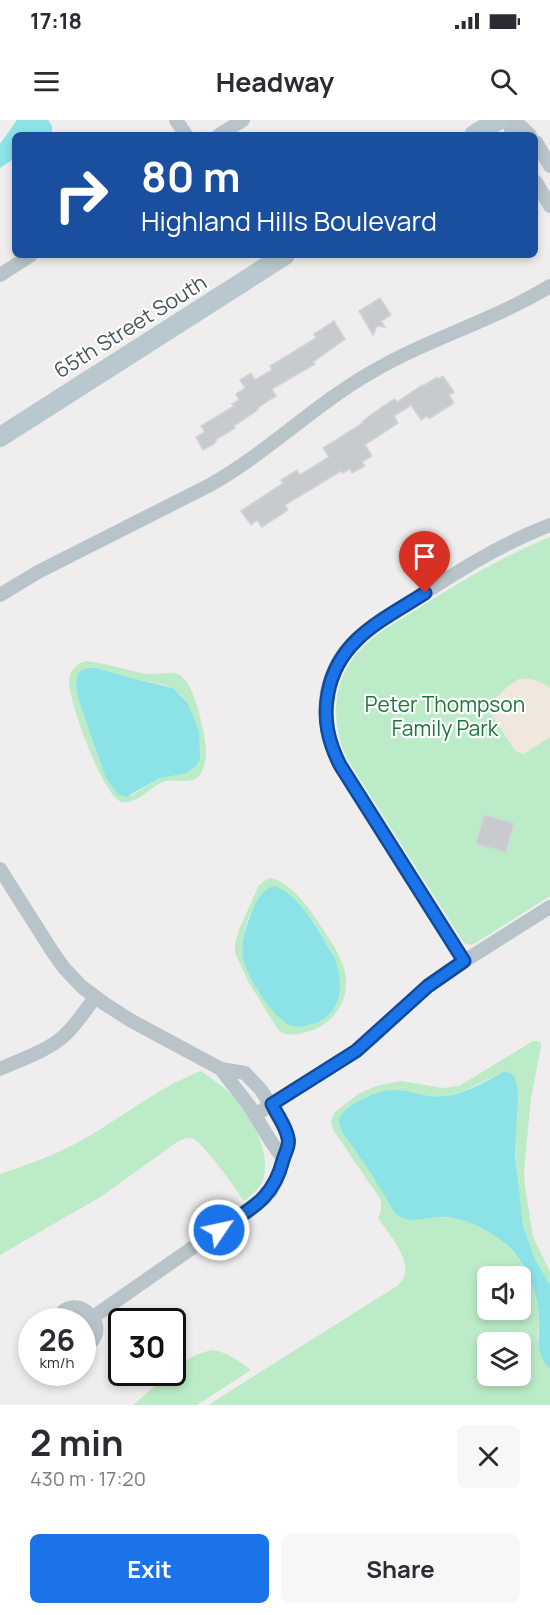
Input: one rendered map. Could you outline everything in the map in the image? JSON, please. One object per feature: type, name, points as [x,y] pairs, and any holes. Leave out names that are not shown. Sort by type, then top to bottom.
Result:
[{"type":"street","points":[[224,132],[243,120]]},
{"type":"street","points":[[479,132],[498,120]]},
{"type":"street","points":[[514,120],[527,132]]},
{"type":"street","points":[[538,145],[550,166]]},
{"type":"street","points":[[538,185],[550,206]]},
{"type":"street","points":[[0,275],[26,258]]},
{"type":"street","name":"65th Street South","points":[[0,437],[280,258]]},
{"type":"street","points":[[0,595],[232,472],[333,396],[371,372],[521,302],[550,286]]},
{"type":"street","points":[[464,961],[335,755],[326,723],[329,686],[343,654],[364,633],[482,558],[550,525]]},
{"type":"street","points":[[0,869],[58,960],[75,980],[130,1020],[221,1069],[245,1073],[272,1104],[289,1141],[274,1186],[260,1202],[96,1315]]},
{"type":"street","points":[[255,1115],[356,1051],[428,986],[550,907]]},
{"type":"street","points":[[0,1069],[41,1051],[60,1039],[73,1027],[96,997]]},
{"type":"street","points":[[221,1069],[255,1115],[272,1146],[284,1159]]},
{"type":"green space","name":"Peter Thompson Family Park","points":[[550,537],[550,896],[470,945],[464,943],[347,759],[338,729],[337,699],[340,684],[354,657],[381,632],[476,573]]},
{"type":"green space","points":[[83,662],[94,662],[148,674],[180,675],[191,689],[204,737],[206,756],[200,775],[187,781],[166,781],[128,802],[122,802],[114,797],[88,747],[70,690],[71,673],[74,667]],"holes":[[[127,677],[169,686],[187,702],[184,774],[160,778],[132,795],[115,791],[110,784],[79,701]]]},
{"type":"green space","points":[[270,878],[285,884],[311,911],[338,955],[346,976],[344,996],[335,1014],[320,1027],[298,1034],[279,1031],[249,983],[235,953],[235,943],[240,927],[259,885]],"holes":[[[264,891],[337,1004],[330,1014],[284,1022],[259,991],[245,960],[243,944],[252,910]]]},
{"type":"green space","points":[[533,1041],[541,1043],[531,1098],[524,1171],[533,1237],[550,1272],[550,1285],[535,1259],[523,1226],[505,1071],[464,1091],[441,1097],[383,1091],[348,1108],[339,1124],[342,1132],[372,1175],[418,1220],[437,1217],[474,1224],[491,1233],[519,1259],[523,1266],[477,1266],[477,1320],[531,1320],[531,1282],[539,1314],[540,1350],[550,1369],[550,1405],[208,1405],[401,1282],[405,1274],[404,1260],[392,1237],[378,1218],[381,1211],[381,1200],[333,1130],[331,1121],[334,1113],[358,1094],[376,1086],[401,1081],[443,1088],[459,1086]]},
{"type":"green space","points":[[201,1071],[228,1091],[253,1124],[263,1149],[265,1162],[265,1173],[258,1189],[244,1201],[203,1147],[191,1138],[186,1138],[177,1142],[102,1196],[0,1255],[0,1174],[73,1145],[151,1096]]},
{"type":"green space","points":[[212,1350],[217,1351],[237,1360],[251,1370],[197,1405],[133,1405],[155,1386],[186,1386],[186,1361]]},
{"type":"sand","points":[[519,679],[535,680],[550,688],[550,737],[524,754],[515,751],[487,707],[507,687]]},
{"type":"water","points":[[17,120],[48,120],[52,126],[52,132],[12,132],[12,160],[0,168],[0,144]]},
{"type":"water","points":[[89,668],[173,688],[187,702],[199,731],[200,759],[196,766],[184,774],[160,778],[126,797],[119,795],[106,778],[79,701],[76,686],[77,674]]},
{"type":"water","points":[[274,886],[293,897],[309,916],[334,957],[339,976],[339,995],[332,1012],[315,1023],[299,1027],[286,1023],[270,1008],[255,986],[243,958],[243,939],[252,911],[260,895]]},
{"type":"water","points":[[505,1071],[513,1075],[516,1081],[518,1094],[515,1155],[523,1226],[535,1259],[550,1285],[550,1369],[540,1351],[539,1317],[531,1283],[531,1266],[523,1266],[512,1250],[498,1238],[474,1224],[447,1217],[414,1220],[395,1213],[339,1124],[342,1114],[353,1104],[377,1093],[397,1090],[438,1097],[483,1083]]},
{"type":"building","points":[[380,298],[391,315],[381,321],[385,327],[377,326],[373,335],[359,311]]},
{"type":"building","points":[[334,321],[345,339],[313,362],[315,364],[272,389],[276,396],[203,450],[196,437],[205,432],[201,426],[234,406],[232,404],[239,400],[236,394],[245,388],[240,380],[251,373],[255,380],[272,370],[270,366],[316,338],[314,334]]},
{"type":"building","points":[[443,376],[454,392],[449,395],[454,403],[429,419],[427,416],[421,420],[411,405],[394,416],[398,423],[365,445],[372,456],[362,462],[365,466],[352,473],[350,469],[343,473],[341,471],[285,505],[288,510],[262,527],[257,520],[251,525],[241,511],[283,483],[281,480],[297,470],[300,475],[329,457],[323,448],[363,423],[391,401],[395,399],[397,402],[422,385]]},
{"type":"building","points":[[484,815],[514,823],[506,852],[476,844]]},
{"type":"route","points":[[219,1230],[264,1198],[274,1186],[282,1168],[289,1141],[272,1104],[356,1051],[428,986],[464,961],[340,765],[328,736],[326,723],[329,686],[343,654],[364,633],[425,593]]}]
